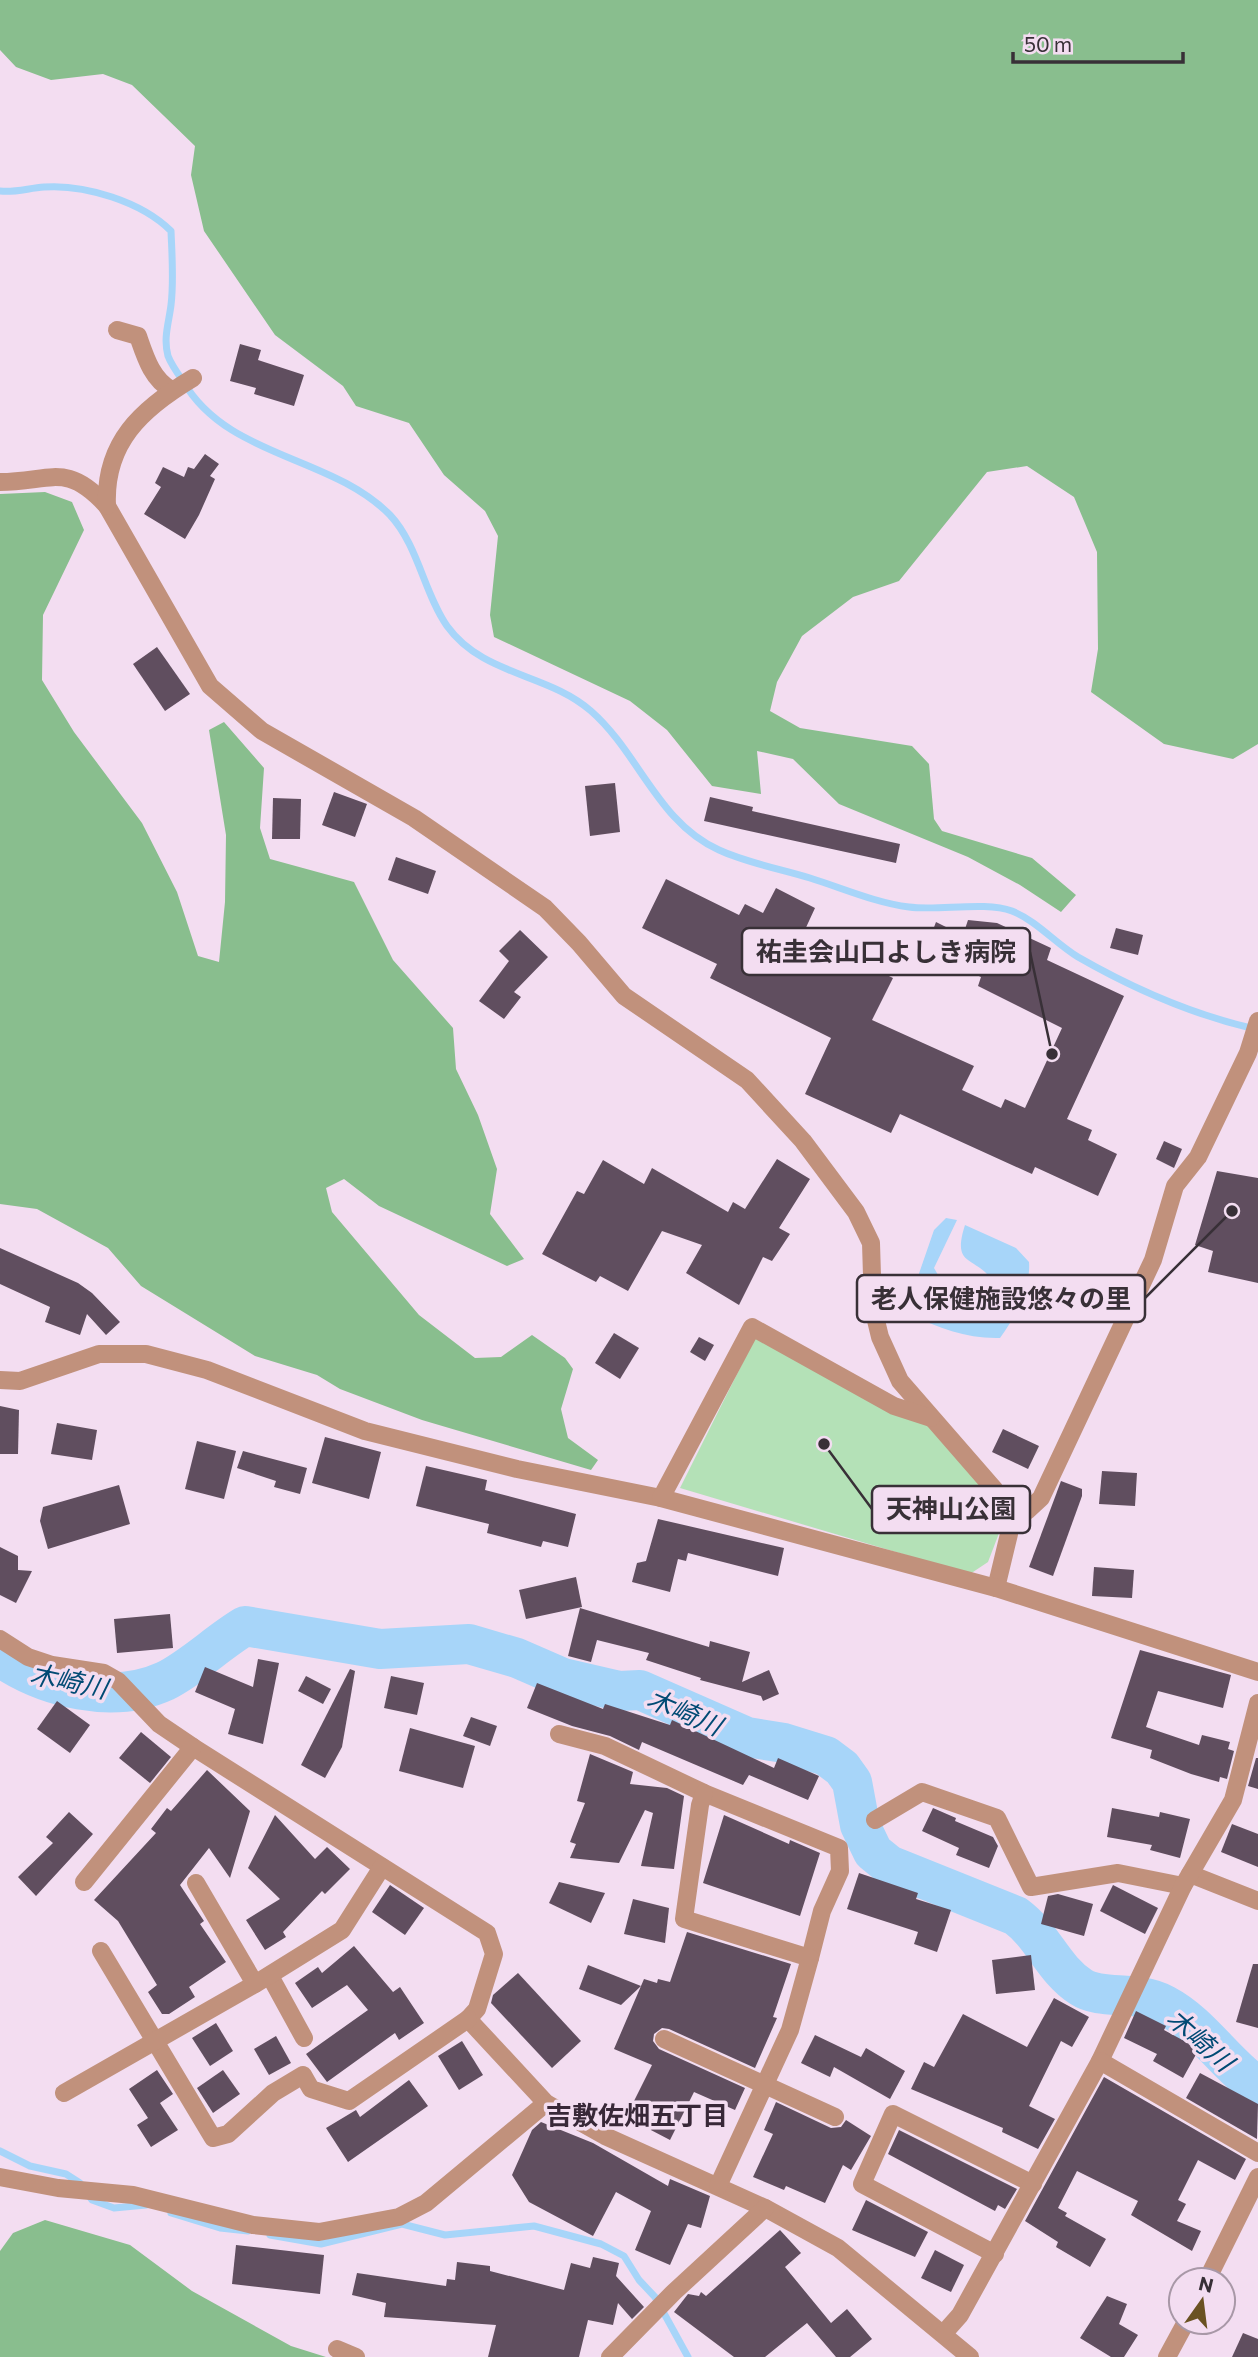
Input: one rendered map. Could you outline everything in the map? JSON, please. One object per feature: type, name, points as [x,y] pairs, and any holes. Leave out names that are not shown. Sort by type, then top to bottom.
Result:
[{"type":"street","points":[[117,330],[138,336],[149,366],[163,386],[172,390]]},
{"type":"street","points":[[107,506],[107,474],[114,451],[142,414],[172,390],[193,378]]},
{"type":"street","points":[[0,482],[48,475],[74,479],[91,489],[107,506],[210,686],[262,731],[414,818],[545,908],[624,996],[747,1080],[803,1141],[856,1212],[872,1243],[873,1308],[880,1337],[900,1381],[994,1489],[1009,1514],[1009,1534],[996,1588]]},
{"type":"street","points":[[1009,1514],[1027,1511],[1041,1498],[1153,1260],[1175,1186],[1198,1157],[1256,1028]]},
{"type":"street","points":[[661,1499],[752,1327],[894,1406],[932,1418]]},
{"type":"street","points":[[0,1380],[20,1381],[99,1354],[146,1354],[207,1370],[365,1431],[517,1469],[661,1499],[996,1588],[1258,1672]]},
{"type":"street","points":[[0,1639],[28,1657],[52,1665],[104,1673],[118,1681],[159,1724],[487,1933],[494,1954],[477,2010],[468,2019],[348,2101],[311,2089],[303,2075],[273,2092],[228,2134],[213,2138],[101,1951]]},
{"type":"street","points":[[944,2333],[960,2315],[1100,2062],[1186,1880],[1233,1800],[1258,1703]]},
{"type":"street","points":[[559,1734],[605,1746],[704,1793],[839,1848],[840,1871],[822,1911],[790,2030],[718,2186]]},
{"type":"street","points":[[84,1882],[193,1747]]},
{"type":"street","points":[[704,1793],[684,1919],[810,1958]]},
{"type":"street","points":[[875,1820],[922,1793],[997,1818],[1031,1887],[1118,1873],[1186,1880],[1258,1901]]},
{"type":"street","points":[[64,2093],[263,1980],[342,1930],[382,1867]]},
{"type":"street","points":[[196,1884],[304,2038]]},
{"type":"street","points":[[468,2019],[546,2103],[606,2136],[765,2208],[838,2248],[970,2357]]},
{"type":"street","points":[[664,2039],[835,2117]]},
{"type":"street","points":[[1100,2062],[1258,2153]]},
{"type":"street","points":[[0,2177],[58,2188],[145,2197],[253,2225],[319,2232],[399,2217],[426,2203],[546,2103]]},
{"type":"street","points":[[995,2254],[862,2184],[893,2114],[1033,2184]]},
{"type":"street","points":[[1214,2266],[1258,2177]]},
{"type":"street","points":[[610,2357],[674,2292],[765,2208]]},
{"type":"street","points":[[1167,2357],[1178,2336]]},
{"type":"street","points":[[337,2349],[356,2357]]},
{"type":"green space","points":[[0,0],[1258,0],[1258,744],[1233,759],[1164,744],[1091,692],[1098,649],[1097,552],[1074,497],[1027,466],[987,472],[899,581],[853,597],[802,636],[777,682],[770,711],[800,728],[912,746],[929,764],[934,819],[942,831],[1032,858],[1076,895],[1061,912],[1020,885],[968,857],[839,804],[793,759],[757,751],[761,794],[712,786],[667,730],[630,701],[494,637],[490,615],[498,536],[485,511],[444,475],[409,423],[356,406],[343,386],[275,335],[204,231],[191,175],[195,146],[132,85],[103,74],[51,80],[16,67],[0,50]]},
{"type":"green space","points":[[45,492],[72,502],[84,530],[43,615],[42,680],[74,732],[142,823],[177,892],[198,956],[219,962],[225,902],[226,835],[209,730],[224,722],[264,768],[260,828],[270,859],[354,882],[393,960],[453,1028],[456,1069],[478,1115],[497,1169],[490,1214],[524,1259],[507,1266],[379,1206],[344,1179],[326,1188],[332,1212],[419,1315],[475,1358],[501,1357],[532,1335],[565,1358],[573,1369],[561,1409],[568,1438],[598,1460],[591,1470],[422,1420],[340,1389],[317,1375],[255,1356],[141,1286],[108,1248],[37,1209],[0,1204],[0,494]]},
{"type":"green space","points":[[755,1338],[928,1424],[999,1506],[1001,1528],[988,1562],[970,1574],[680,1488]]},
{"type":"green space","points":[[45,2220],[130,2245],[192,2291],[291,2346],[326,2357],[0,2357],[0,2251],[13,2233]]},
{"type":"water","points":[[946,1218],[957,1220],[934,1268],[941,1280],[920,1286],[919,1290],[914,1288],[934,1230]]},
{"type":"water","points":[[965,1225],[1016,1248],[1029,1262],[1021,1302],[1000,1338],[976,1337],[943,1328],[910,1315],[906,1306],[909,1300],[958,1313],[977,1308],[986,1298],[994,1283],[963,1255],[961,1239]]},
{"type":"building","points":[[240,344],[261,350],[258,360],[304,375],[294,406],[254,394],[256,388],[230,381]]},
{"type":"building","points":[[205,454],[219,464],[210,476],[215,479],[185,539],[144,514],[161,487],[155,483],[163,467],[184,477],[188,467],[194,469]]},
{"type":"building","points":[[157,647],[190,694],[165,711],[133,664]]},
{"type":"building","points":[[615,783],[620,832],[590,836],[585,786]]},
{"type":"building","points":[[334,792],[367,804],[355,837],[322,825]]},
{"type":"building","points":[[710,797],[753,807],[752,811],[900,844],[896,863],[704,821]]},
{"type":"building","points":[[273,798],[301,799],[300,839],[272,839]]},
{"type":"building","points":[[396,857],[436,871],[428,894],[388,880]]},
{"type":"building","points":[[666,879],[739,915],[745,904],[763,913],[776,888],[815,908],[803,934],[893,978],[872,1020],[974,1066],[962,1090],[1001,1108],[1005,1099],[1025,1108],[1062,1028],[978,986],[981,977],[925,951],[936,922],[954,931],[956,927],[965,929],[968,920],[997,923],[1051,948],[1047,960],[1124,996],[1067,1119],[1092,1130],[1088,1140],[1117,1154],[1098,1196],[1035,1167],[1032,1174],[900,1114],[891,1133],[805,1094],[831,1038],[710,978],[717,964],[642,928]]},
{"type":"building","points":[[1116,928],[1143,935],[1138,955],[1110,948]]},
{"type":"building","points":[[520,930],[548,957],[514,992],[521,997],[504,1019],[479,1001],[509,961],[499,951]]},
{"type":"building","points":[[1164,1141],[1182,1149],[1174,1168],[1156,1159]]},
{"type":"building","points":[[777,1159],[810,1179],[779,1228],[790,1234],[772,1261],[763,1257],[739,1305],[686,1273],[702,1245],[662,1231],[628,1291],[600,1276],[596,1282],[542,1254],[577,1191],[584,1194],[603,1160],[644,1184],[652,1168],[728,1212],[733,1202],[745,1209]]},
{"type":"building","points":[[1217,1171],[1258,1178],[1258,1283],[1208,1272],[1213,1251],[1195,1245]]},
{"type":"building","points":[[0,1248],[78,1283],[92,1293],[120,1322],[106,1335],[87,1314],[80,1335],[45,1322],[50,1307],[0,1284]]},
{"type":"building","points":[[614,1333],[639,1348],[620,1379],[595,1363]]},
{"type":"building","points":[[699,1337],[714,1345],[705,1361],[690,1352]]},
{"type":"building","points":[[0,1406],[19,1410],[18,1454],[0,1454]]},
{"type":"building","points":[[57,1423],[97,1430],[92,1460],[51,1454]]},
{"type":"building","points":[[1003,1429],[1039,1446],[1028,1469],[992,1452]]},
{"type":"building","points":[[325,1437],[381,1452],[369,1499],[312,1483]]},
{"type":"building","points":[[197,1441],[236,1451],[224,1499],[185,1489]]},
{"type":"building","points":[[243,1451],[307,1468],[300,1494],[274,1487],[276,1481],[237,1468]]},
{"type":"building","points":[[426,1466],[487,1480],[485,1490],[576,1514],[568,1547],[543,1541],[541,1547],[487,1533],[489,1524],[416,1506]]},
{"type":"building","points":[[1102,1471],[1137,1473],[1135,1506],[1099,1504]]},
{"type":"building","points":[[1061,1481],[1082,1489],[1082,1496],[1053,1576],[1029,1567]]},
{"type":"building","points":[[119,1485],[130,1524],[48,1549],[40,1521],[43,1507]]},
{"type":"building","points":[[658,1519],[784,1548],[778,1576],[688,1553],[686,1561],[678,1559],[670,1592],[632,1582],[637,1563],[646,1561]]},
{"type":"building","points":[[0,1547],[18,1556],[18,1570],[32,1571],[16,1603],[0,1595]]},
{"type":"building","points":[[1094,1567],[1134,1570],[1132,1598],[1092,1596]]},
{"type":"building","points":[[576,1577],[582,1607],[526,1619],[519,1590]]},
{"type":"building","points":[[580,1608],[709,1647],[710,1641],[750,1652],[742,1682],[769,1670],[779,1694],[763,1701],[761,1696],[700,1680],[701,1678],[646,1660],[649,1653],[597,1640],[591,1662],[568,1656]]},
{"type":"building","points":[[170,1614],[173,1648],[117,1653],[114,1619]]},
{"type":"building","points":[[1140,1650],[1231,1675],[1223,1708],[1158,1691],[1146,1727],[1199,1745],[1202,1735],[1230,1742],[1228,1749],[1234,1751],[1227,1779],[1220,1777],[1219,1782],[1191,1774],[1150,1758],[1152,1750],[1111,1738]]},
{"type":"building","points":[[258,1659],[279,1663],[263,1744],[228,1734],[235,1709],[195,1692],[205,1667],[253,1687]]},
{"type":"building","points":[[350,1669],[355,1671],[342,1747],[325,1778],[301,1765]]},
{"type":"building","points":[[306,1676],[331,1689],[323,1704],[298,1691]]},
{"type":"building","points":[[391,1676],[424,1683],[417,1715],[384,1708]]},
{"type":"building","points":[[537,1683],[603,1709],[605,1704],[670,1725],[672,1720],[774,1768],[778,1758],[819,1776],[808,1800],[749,1775],[743,1785],[642,1742],[639,1750],[610,1736],[572,1726],[527,1708]]},
{"type":"building","points":[[57,1701],[90,1725],[70,1753],[37,1729]]},
{"type":"building","points":[[471,1717],[497,1726],[490,1746],[463,1736]]},
{"type":"building","points":[[410,1728],[475,1746],[463,1788],[399,1771]]},
{"type":"building","points":[[141,1732],[171,1757],[150,1783],[119,1758]]},
{"type":"building","points":[[590,1754],[633,1772],[630,1784],[667,1788],[684,1796],[674,1869],[641,1866],[653,1813],[645,1810],[619,1863],[570,1858],[576,1844],[570,1842],[585,1803],[577,1801]]},
{"type":"building","points":[[1258,1758],[1258,1789],[1248,1786]]},
{"type":"building","points":[[207,1770],[250,1811],[230,1878],[209,1848],[180,1885],[204,1921],[200,1924],[226,1962],[189,1987],[195,1997],[169,2014],[162,2014],[148,1992],[157,1985],[118,1921],[94,1900],[156,1833],[151,1829],[167,1808],[171,1811]]},
{"type":"building","points":[[933,1808],[956,1818],[955,1821],[993,1837],[998,1846],[989,1868],[956,1855],[959,1848],[922,1831]]},
{"type":"building","points":[[1112,1808],[1159,1817],[1160,1812],[1190,1819],[1180,1858],[1150,1850],[1152,1845],[1107,1837]]},
{"type":"building","points":[[69,1812],[93,1834],[36,1896],[18,1877],[53,1843],[46,1837]]},
{"type":"building","points":[[275,1815],[315,1859],[327,1847],[350,1869],[325,1894],[322,1891],[283,1932],[286,1937],[265,1950],[246,1920],[280,1899],[248,1868]]},
{"type":"building","points":[[724,1815],[789,1844],[790,1840],[820,1853],[800,1916],[703,1883]]},
{"type":"building","points":[[1232,1824],[1258,1834],[1258,1867],[1221,1852]]},
{"type":"building","points":[[859,1873],[918,1893],[916,1899],[951,1910],[937,1952],[914,1944],[918,1932],[847,1909]]},
{"type":"building","points":[[559,1882],[605,1893],[591,1923],[549,1903]]},
{"type":"building","points":[[390,1885],[424,1908],[405,1935],[372,1912]]},
{"type":"building","points":[[1113,1885],[1158,1908],[1145,1934],[1100,1911]]},
{"type":"building","points":[[1058,1894],[1093,1904],[1084,1936],[1041,1924],[1048,1896]]},
{"type":"building","points":[[633,1899],[669,1908],[665,1943],[624,1934]]},
{"type":"building","points":[[687,1932],[791,1964],[773,2017],[777,2018],[755,2068],[669,2029],[662,2028],[654,2034],[653,2041],[659,2049],[745,2088],[735,2110],[694,2092],[670,2140],[626,2117],[652,2065],[614,2049],[644,1979],[657,1983],[658,1979],[670,1982]]},
{"type":"building","points":[[354,1946],[393,1992],[400,1987],[424,2023],[399,2040],[395,2033],[327,2082],[306,2054],[368,2010],[347,1985],[312,2008],[295,1983],[318,1967],[322,1973]]},
{"type":"building","points":[[1031,1955],[1035,1990],[996,1994],[992,1960]]},
{"type":"building","points":[[1253,1964],[1258,1964],[1258,2028],[1236,2022]]},
{"type":"building","points":[[588,1965],[641,1986],[621,2005],[579,1989]]},
{"type":"building","points":[[518,1973],[581,2041],[552,2068],[491,2003],[493,1995]]},
{"type":"building","points":[[1054,1998],[1089,2017],[1072,2047],[1061,2041],[1029,2106],[1055,2119],[1038,2149],[1002,2132],[1003,2128],[911,2089],[924,2062],[934,2067],[963,2014],[1027,2047]]},
{"type":"building","points":[[1136,2011],[1166,2026],[1164,2030],[1199,2049],[1183,2078],[1153,2061],[1157,2054],[1124,2038]]},
{"type":"building","points":[[216,2023],[233,2051],[210,2066],[192,2038]]},
{"type":"building","points":[[815,2035],[861,2057],[866,2048],[905,2071],[890,2099],[834,2067],[830,2077],[801,2063]]},
{"type":"building","points":[[276,2036],[291,2063],[269,2075],[254,2049]]},
{"type":"building","points":[[462,2041],[483,2075],[459,2090],[438,2056]]},
{"type":"building","points":[[157,2070],[173,2094],[160,2103],[178,2130],[151,2147],[137,2125],[148,2118],[129,2089]]},
{"type":"building","points":[[223,2070],[240,2094],[213,2113],[197,2088]]},
{"type":"building","points":[[1200,2073],[1258,2104],[1257,2139],[1186,2098]]},
{"type":"building","points":[[1104,2077],[1246,2159],[1235,2180],[1198,2160],[1178,2200],[1186,2204],[1177,2221],[1201,2231],[1192,2251],[1131,2215],[1138,2201],[1077,2171],[1058,2208],[1067,2213],[1065,2216],[1106,2239],[1090,2267],[1056,2247],[1058,2242],[1025,2221]]},
{"type":"building","points":[[409,2080],[428,2106],[348,2162],[326,2128],[356,2110],[360,2117]]},
{"type":"building","points":[[776,2102],[831,2128],[841,2127],[846,2120],[871,2136],[851,2170],[843,2165],[825,2203],[786,2186],[784,2190],[753,2177],[773,2134],[764,2130]]},
{"type":"building","points":[[541,2122],[593,2143],[668,2186],[670,2179],[710,2196],[701,2228],[688,2224],[670,2265],[635,2250],[651,2211],[616,2192],[593,2236],[529,2202],[512,2175],[532,2130]]},
{"type":"building","points":[[899,2130],[1017,2189],[1005,2209],[998,2205],[995,2211],[888,2154]]},
{"type":"building","points":[[866,2200],[928,2232],[915,2257],[852,2230]]},
{"type":"building","points":[[780,2230],[801,2253],[785,2267],[831,2323],[847,2309],[872,2339],[850,2357],[836,2357],[807,2323],[765,2357],[734,2357],[674,2312],[688,2294],[699,2296],[701,2292],[706,2296]]},
{"type":"building","points":[[236,2245],[324,2255],[320,2294],[232,2284]]},
{"type":"building","points":[[935,2250],[964,2265],[951,2292],[921,2278]]},
{"type":"building","points":[[593,2257],[619,2263],[616,2276],[644,2307],[632,2319],[618,2303],[613,2325],[588,2320],[579,2357],[488,2357],[496,2325],[384,2317],[386,2303],[352,2295],[357,2273],[446,2286],[447,2279],[455,2280],[457,2262],[490,2266],[490,2271],[564,2290],[571,2263],[590,2268]]},
{"type":"building","points":[[1107,2296],[1127,2304],[1119,2324],[1138,2335],[1124,2357],[1111,2357],[1080,2338]]},
{"type":"building","points":[[1243,2333],[1258,2339],[1258,2357],[1232,2357]]},
{"type":"waterway","points":[[0,191],[60,187],[95,192],[145,211],[171,231],[172,287],[166,336],[168,356],[202,406],[226,426],[252,441],[339,480],[366,495],[390,515],[407,540],[439,613],[462,642],[497,665],[574,698],[591,711],[623,747],[664,805],[698,838],[741,859],[884,902],[921,908],[975,906],[1012,911],[1030,920],[1078,957],[1120,979],[1186,1008],[1255,1029]]},
{"type":"waterway","name":"木崎川","points":[[0,1657],[58,1685],[80,1690],[124,1692],[165,1681],[245,1626],[380,1649],[469,1644],[517,1658],[563,1678],[619,1691],[640,1690],[747,1737],[784,1743],[826,1756],[842,1768],[852,1782],[860,1825],[873,1852],[889,1865],[1016,1916],[1034,1933],[1071,1980],[1081,1987],[1099,1993],[1143,1997],[1165,2005],[1190,2022],[1234,2067],[1258,2087]]},
{"type":"waterway","points":[[0,2151],[30,2166],[66,2174],[80,2183],[92,2200],[114,2208],[146,2205]]},
{"type":"waterway","points":[[171,2213],[220,2228],[248,2231]]},
{"type":"waterway","points":[[270,2235],[321,2244],[402,2224],[445,2235],[534,2226],[601,2244],[624,2256],[639,2280],[655,2297],[688,2357]]},
{"type":"place","name":"祐圭会山口よしき病院","points":[[1052,1054]]},
{"type":"place","name":"老人保健施設悠々の里","points":[[1232,1211]]},
{"type":"place","name":"天神山公園","points":[[824,1444]]},
{"type":"district","name":"吉敷佐畑五丁目","points":[[637,2114]]}]
